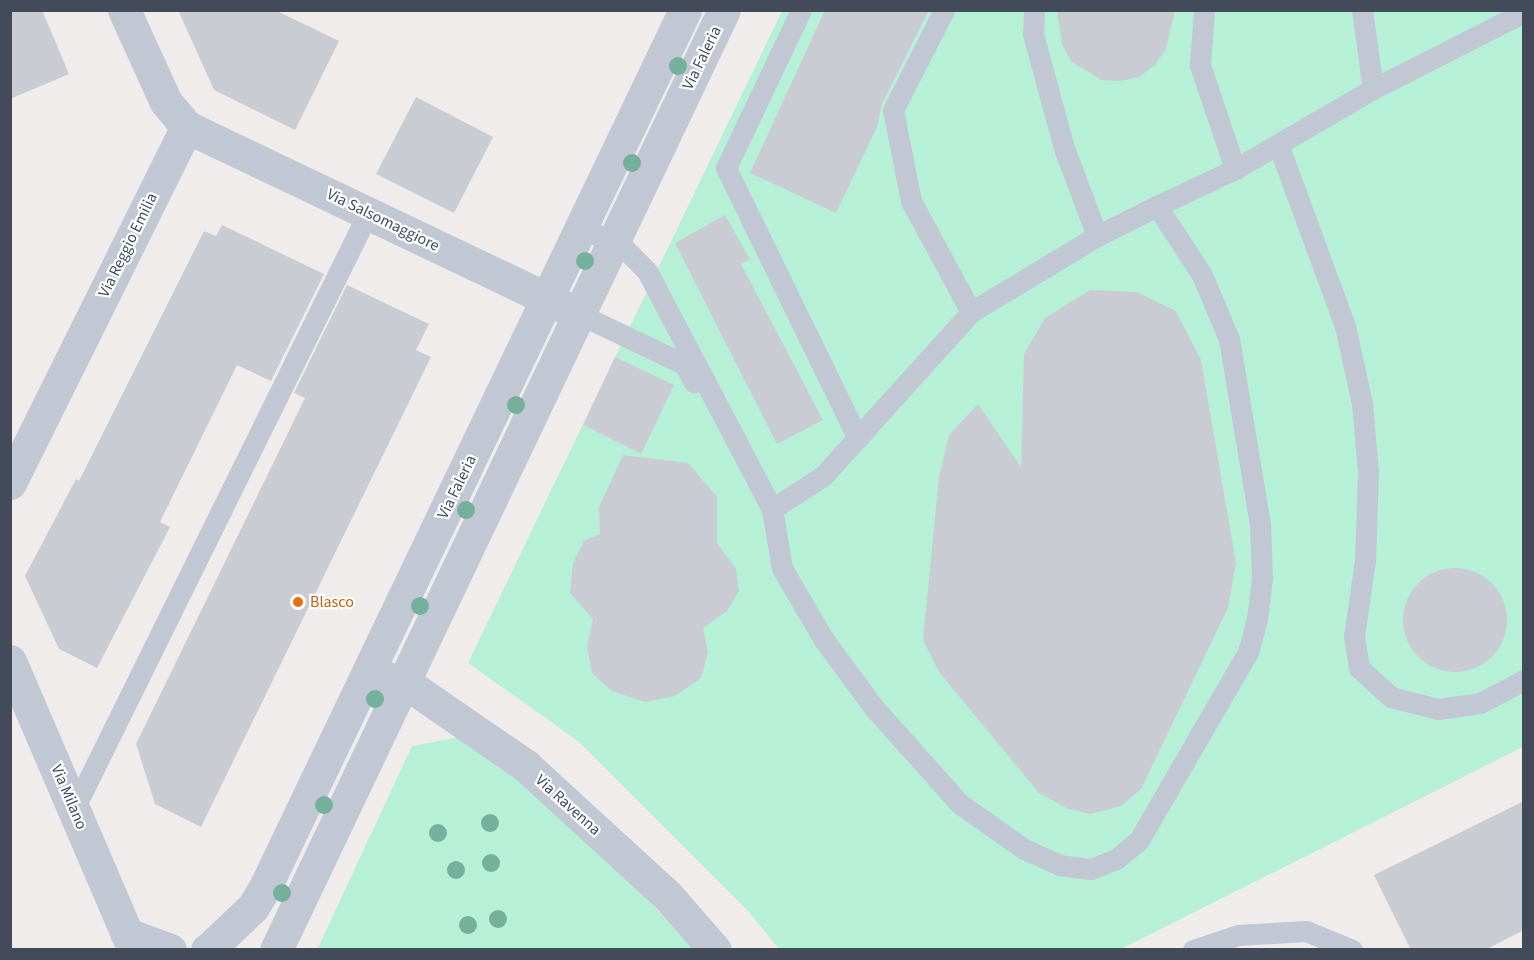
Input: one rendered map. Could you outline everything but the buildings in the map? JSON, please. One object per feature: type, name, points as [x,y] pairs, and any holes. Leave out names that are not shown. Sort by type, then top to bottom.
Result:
[{"type":"street","points":[[124,10],[166,102],[187,127]]},
{"type":"street","name":"Via Faleria","points":[[208,949],[253,907],[266,885],[685,10]]},
{"type":"street","name":"Via Faleria","points":[[276,950],[724,10]]},
{"type":"street","name":"Via Salsomaggiore","points":[[187,127],[579,314]]},
{"type":"street","name":"Via Reggio Emilia","points":[[10,483],[187,127]]},
{"type":"street","name":"Via Milano","points":[[10,661],[130,942],[170,950]]},
{"type":"street","points":[[367,674],[403,681]]},
{"type":"street","name":"Via Ravenna","points":[[403,681],[526,766],[667,895],[715,950]]},
{"type":"lane","points":[[801,10],[726,168],[858,438]]},
{"type":"lane","points":[[944,10],[893,110],[911,201],[971,312]]},
{"type":"lane","points":[[1034,10],[1033,34],[1064,148],[1097,236]]},
{"type":"lane","points":[[1204,10],[1200,65],[1235,168]]},
{"type":"lane","points":[[1362,10],[1373,89]]},
{"type":"lane","points":[[772,509],[823,476],[971,312],[1097,236],[1235,168],[1373,89],[1524,12]]},
{"type":"lane","points":[[1278,144],[1345,326],[1362,403],[1368,471],[1365,560],[1354,636],[1359,668],[1391,697],[1438,709],[1480,703],[1524,680]]},
{"type":"lane","points":[[580,231],[615,239],[647,271],[772,509],[782,568],[824,640],[875,709],[960,804],[1024,849],[1060,865],[1091,869],[1116,859],[1139,840],[1248,652],[1262,578],[1260,525],[1229,339],[1202,275],[1157,206]]},
{"type":"lane","points":[[74,810],[368,213]]},
{"type":"lane","points":[[579,314],[684,364],[713,418],[731,428]]},
{"type":"lane","points":[[1193,950],[1238,935],[1306,931],[1352,950]]},
{"type":"green space","points":[[782,11],[1523,11],[1523,747],[1121,949],[779,949],[750,913],[578,741],[468,663]]},
{"type":"green space","points":[[459,737],[510,773],[626,877],[695,949],[317,950],[412,746]]},
{"type":"place","name":"Blasco","points":[[298,602]]}]
